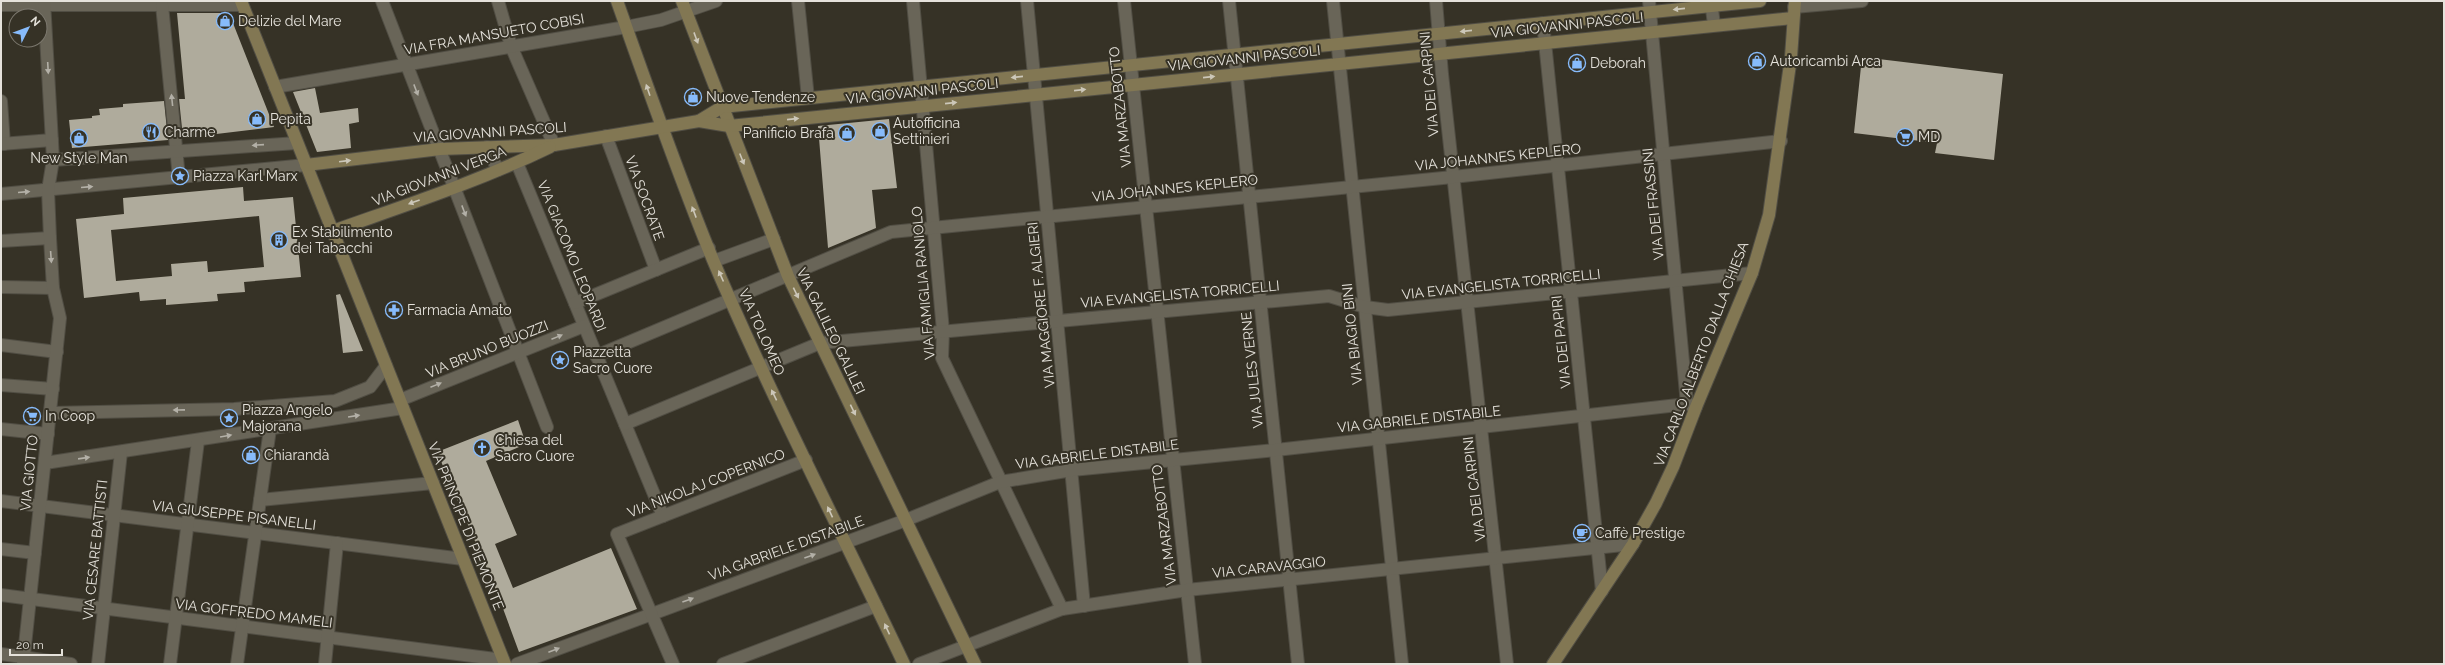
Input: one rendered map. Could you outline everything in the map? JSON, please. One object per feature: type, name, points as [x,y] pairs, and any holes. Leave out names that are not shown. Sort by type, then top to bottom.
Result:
[{"type":"street","points":[[382,1],[547,427]]},
{"type":"street","points":[[498,1],[510,46],[554,145]]},
{"type":"street","name":"VIA TOLOMEO","points":[[617,1],[661,127],[714,261],[761,368],[904,664]]},
{"type":"street","name":"VIA FRA MANSUETO COBISI","points":[[275,87],[626,27],[661,20],[684,6],[716,1]]},
{"type":"street","points":[[798,1],[808,98]]},
{"type":"street","name":"VIA FAMIGLIA RANIOLO","points":[[913,1],[922,86],[943,331],[942,358],[1062,609]]},
{"type":"street","name":"VIA MAGGIORE F. ALGIERI","points":[[1027,1],[1046,216],[1072,470],[1084,606]]},
{"type":"street","name":"VIA MARZABOTTO","points":[[1124,1],[1195,664]]},
{"type":"street","name":"VIA JULES VERNE","points":[[1229,1],[1248,196],[1291,580],[1298,664]]},
{"type":"street","name":"VIA BIAGIO BINI","points":[[1333,1],[1402,664]]},
{"type":"street","name":"VIA DEI CARPINI","points":[[1436,1],[1453,177],[1497,558],[1507,664]]},
{"type":"street","name":"VIA GIOVANNI PASCOLI","points":[[699,121],[722,107],[1543,23],[1649,7],[1760,1]]},
{"type":"street","points":[[1794,8],[1862,1]]},
{"type":"street","points":[[1,5],[44,3],[162,5],[241,3]]},
{"type":"street","name":"VIA GIOTTO","points":[[23,661],[58,352],[60,318],[53,288],[50,238],[48,190],[53,160],[44,3]]},
{"type":"street","name":"VIA PRINCIPE DI PIEMONTE","points":[[241,3],[504,662]]},
{"type":"street","points":[[1711,4],[1714,25]]},
{"type":"street","points":[[162,5],[180,178]]},
{"type":"street","name":"VIA GALILEO GALILEI","points":[[684,6],[788,276],[975,664]]},
{"type":"street","name":"VIA DEI FRASSINI","points":[[1649,7],[1676,281],[1692,405]]},
{"type":"street","name":"VIA GIOVANNI PASCOLI","points":[[306,165],[440,149],[554,145],[699,121],[729,126],[1652,32],[1714,25],[1794,8]]},
{"type":"street","name":"VIA CARLO ALBERTO DALLA CHIESA","points":[[1553,664],[1633,544],[1674,467],[1692,405],[1752,273],[1769,215],[1781,141],[1791,57],[1794,8]]},
{"type":"street","name":"VIA DEI PAPIRI","points":[[1543,23],[1602,591]]},
{"type":"street","points":[[1,101],[3,144],[52,140]]},
{"type":"street","name":"VIA SOCRATE","points":[[606,136],[656,270]]},
{"type":"street","name":"VIA JOHANNES KEPLERO","points":[[596,356],[891,232],[1453,177],[1781,141]]},
{"type":"street","points":[[53,160],[297,143]]},
{"type":"street","name":"VIA GIOVANNI VERGA","points":[[333,231],[517,163],[554,145]]},
{"type":"street","points":[[487,147],[498,170]]},
{"type":"street","name":"VIA GIACOMO LEOPARDI","points":[[517,163],[662,516]]},
{"type":"street","points":[[1,194],[306,165]]},
{"type":"street","points":[[1,241],[50,238]]},
{"type":"street","points":[[714,261],[774,240]]},
{"type":"street","points":[[575,303],[709,248]]},
{"type":"street","name":"VIA EVANGELISTA TORRICELLI","points":[[625,424],[820,343],[1329,296],[1364,307],[1388,310],[1752,273]]},
{"type":"street","points":[[1,287],[53,288]]},
{"type":"street","name":"VIA BRUNO BUOZZI","points":[[45,463],[121,458],[197,447],[270,429],[402,404],[584,326]]},
{"type":"street","points":[[1,345],[58,352]]},
{"type":"street","points":[[51,413],[234,409],[335,401],[370,387],[386,366]]},
{"type":"street","points":[[1,384],[53,389]]},
{"type":"street","name":"VIA GABRIELE DISTABILE","points":[[517,664],[651,613],[845,543],[1000,482],[1072,470],[1276,450],[1482,426],[1692,405]]},
{"type":"street","points":[[1,429],[48,434]]},
{"type":"street","points":[[237,664],[270,429]]},
{"type":"street","points":[[170,664],[197,447]]},
{"type":"street","name":"VIA CESARE BATTISTI","points":[[98,664],[121,458]]},
{"type":"street","name":"VIA NIKOLAJ COPERNICO","points":[[651,613],[618,534],[806,460]]},
{"type":"street","points":[[260,500],[433,483]]},
{"type":"street","name":"VIA GIUSEPPE PISANELLI","points":[[1,501],[463,559]]},
{"type":"street","points":[[325,664],[337,543]]},
{"type":"street","name":"VIA CARAVAGGIO","points":[[918,664],[966,647],[1062,609],[1187,590],[1598,549],[1633,544]]},
{"type":"street","points":[[1,549],[35,553]]},
{"type":"street","name":"VIA GOFFREDO MAMELI","points":[[1,595],[328,637],[448,658],[504,662]]},
{"type":"street","points":[[723,664],[876,606]]},
{"type":"street","points":[[651,613],[673,664]]},
{"type":"street","points":[[1,654],[23,661],[71,664]]},
{"type":"building","points":[[177,13],[229,13],[274,127],[183,138],[179,99],[185,99]]},
{"type":"building","points":[[1862,57],[2003,74],[1994,160],[1935,153],[1937,143],[1854,133]]},
{"type":"building","points":[[315,88],[320,113],[358,108],[359,122],[349,124],[351,148],[317,152],[293,92]]},
{"type":"building","points":[[164,101],[168,140],[72,148],[69,120],[92,118],[92,116],[100,115],[99,109],[123,107],[123,104]]},
{"type":"building","points":[[889,119],[897,188],[872,190],[876,228],[828,248],[818,126]]},
{"type":"building","name":"Ex Stabilimento dei Tabacchi","points":[[243,187],[244,201],[293,197],[301,277],[244,282],[245,292],[217,294],[218,301],[166,305],[166,299],[140,301],[139,292],[84,298],[76,219],[124,214],[123,198]],"holes":[[[259,216],[264,267],[208,272],[207,261],[171,264],[172,276],[116,281],[111,230]]]},
{"type":"building","points":[[340,294],[363,351],[343,353],[336,295]]},
{"type":"building","points":[[518,420],[526,444],[486,461],[517,535],[495,544],[513,588],[611,548],[637,609],[519,652],[498,595],[437,452]]},
{"type":"place","name":"Delizie del Mare","points":[[225,21]]},
{"type":"place","name":"Autoricambi Arca","points":[[1757,61]]},
{"type":"place","name":"Deborah","points":[[1577,63]]},
{"type":"place","name":"Nuove Tendenze","points":[[693,97]]},
{"type":"place","name":"Pepita","points":[[257,119]]},
{"type":"place","name":"Autofficina Settinieri","points":[[880,131]]},
{"type":"place","name":"Charme","points":[[151,132]]},
{"type":"place","name":"Panificio Brafa","points":[[847,133]]},
{"type":"place","name":"MD","points":[[1905,137]]},
{"type":"place","name":"New Style Man","points":[[79,138]]},
{"type":"place","name":"Piazza Karl Marx","points":[[180,176]]},
{"type":"place","name":"Ex Stabilimento dei Tabacchi","points":[[279,240]]},
{"type":"place","name":"Farmacia Amato","points":[[394,310]]},
{"type":"place","name":"Piazzetta Sacro Cuore","points":[[560,360]]},
{"type":"place","name":"In Coop","points":[[32,416]]},
{"type":"place","name":"Piazza Angelo Majorana","points":[[229,418]]},
{"type":"place","name":"Chiesa del Sacro Cuore","points":[[482,448]]},
{"type":"place","name":"Chiarandà","points":[[251,455]]},
{"type":"place","name":"Caffè Prestige","points":[[1582,533]]}]
